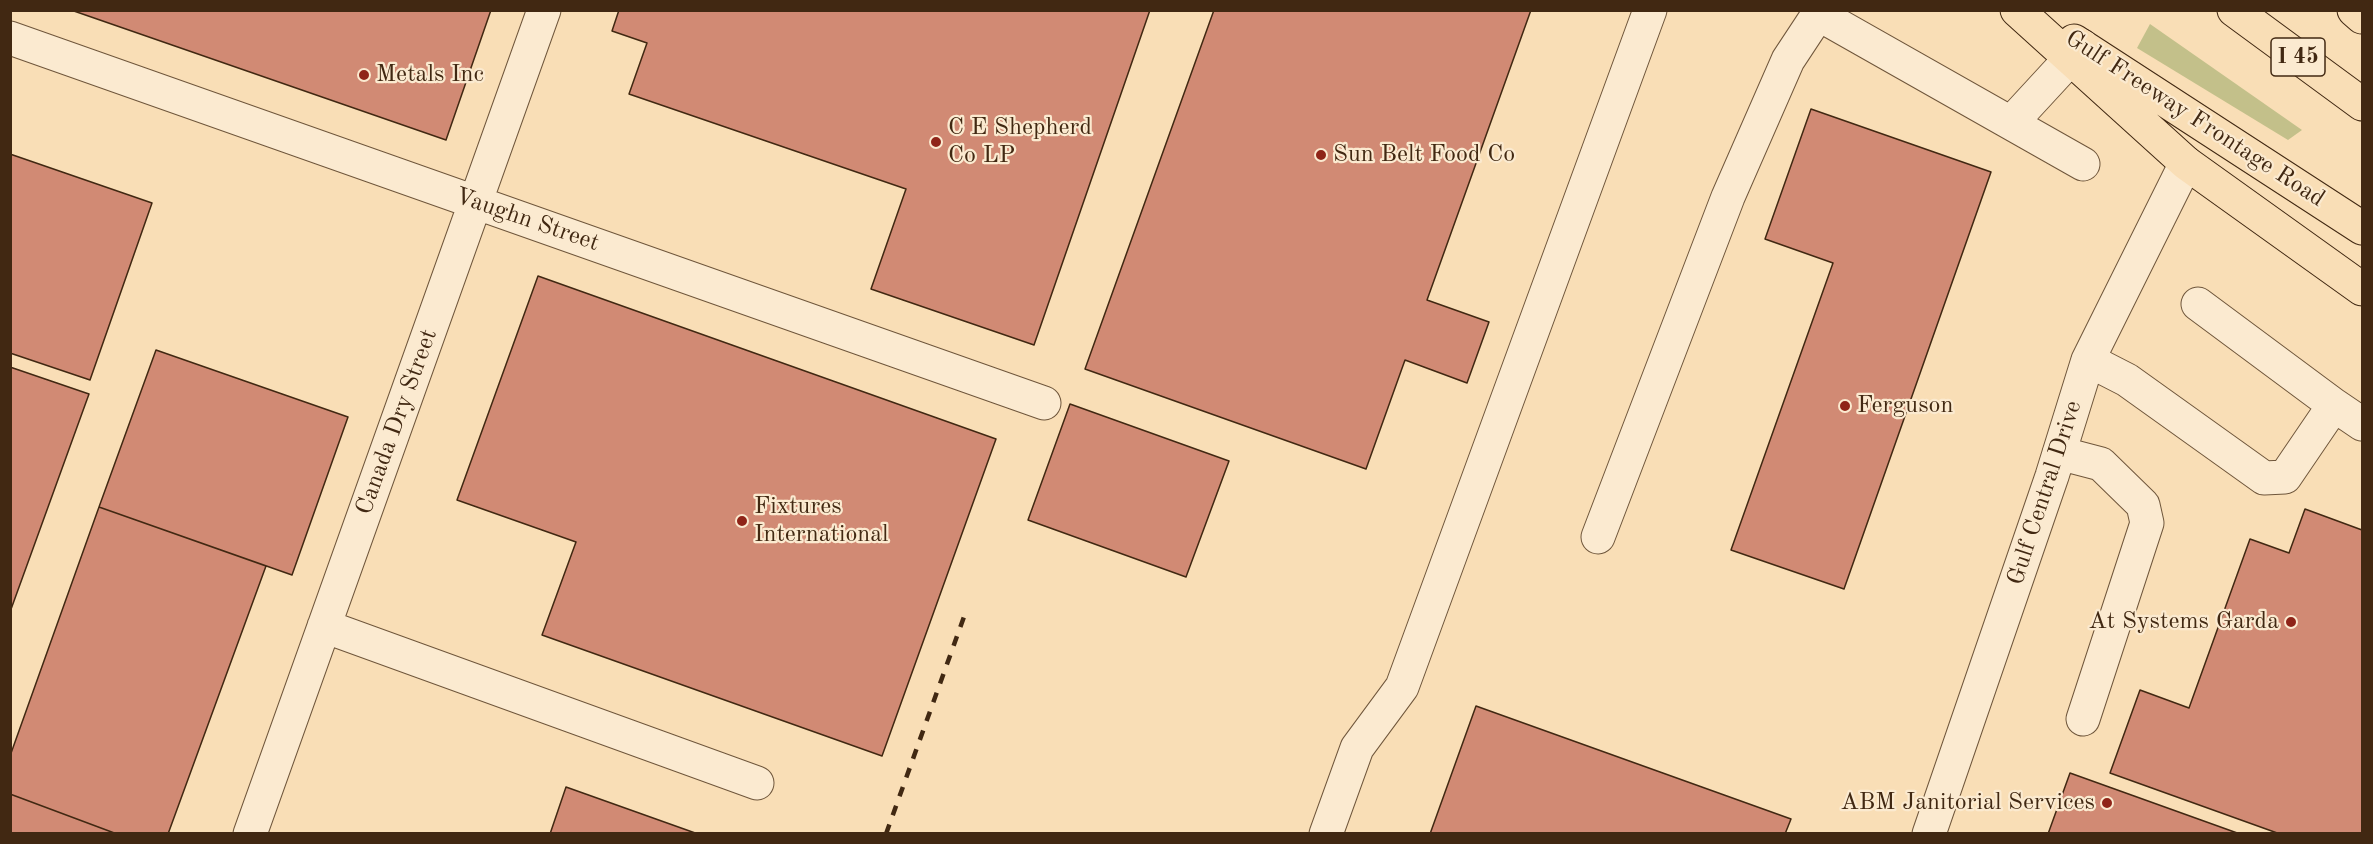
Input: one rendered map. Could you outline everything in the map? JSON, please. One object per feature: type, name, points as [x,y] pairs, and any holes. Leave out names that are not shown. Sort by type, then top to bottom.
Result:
[{"type":"main road","points":[[2017,10],[2076,52],[2186,163],[2362,289]]},
{"type":"main road","name":"Gulf Freeway Frontage Road","points":[[2026,10],[2076,52],[2362,228]]},
{"type":"main road","name":"I 45","points":[[2234,10],[2362,104]]},
{"type":"main road","points":[[2354,10],[2362,17]]},
{"type":"street","name":"Canada Dry Street","points":[[250,834],[544,10]]},
{"type":"street","points":[[1326,834],[1357,748],[1402,687],[1650,10]]},
{"type":"street","points":[[1598,537],[1728,197],[1788,60],[1820,12],[2084,164]]},
{"type":"street","name":"Vaughn Street","points":[[10,38],[1044,403]]},
{"type":"street","points":[[2011,123],[2076,52]]},
{"type":"street","name":"Gulf Central Drive","points":[[1929,834],[2059,453],[2088,360],[2186,163]]},
{"type":"street","points":[[2198,304],[2362,424]]},
{"type":"street","points":[[2088,360],[2127,380],[2264,478],[2285,477],[2334,405]]},
{"type":"street","points":[[2059,453],[2101,464],[2143,505],[2147,523],[2083,719]]},
{"type":"street","points":[[324,627],[757,783]]},
{"type":"shaded area","points":[[2150,24],[2302,130],[2288,140],[2137,48]]},
{"type":"building","name":"Metals Inc","points":[[71,10],[491,10],[446,140]]},
{"type":"building","name":"C E Shepherd Co LP","points":[[619,10],[1150,10],[1034,345],[871,289],[906,189],[629,94],[647,43],[612,31]]},
{"type":"building","name":"Sun Belt Food Co","points":[[1214,10],[1531,10],[1427,300],[1489,322],[1467,383],[1405,360],[1366,469],[1085,369]]},
{"type":"building","name":"Ferguson","points":[[1811,109],[1991,172],[1844,589],[1731,550],[1833,263],[1765,239]]},
{"type":"building","points":[[10,154],[152,203],[90,380],[10,353]]},
{"type":"building","name":"Fixtures International","points":[[538,276],[996,439],[882,756],[542,635],[576,542],[457,500]]},
{"type":"building","points":[[156,350],[348,417],[292,575],[99,507]]},
{"type":"building","points":[[10,367],[89,394],[10,612]]},
{"type":"building","points":[[1070,404],[1229,461],[1186,577],[1028,520]]},
{"type":"building","points":[[99,507],[266,566],[168,834],[117,834],[10,794],[10,756]]},
{"type":"building","name":"At Systems Garda","points":[[2305,509],[2362,530],[2362,834],[2280,834],[2110,773],[2140,690],[2189,708],[2250,539],[2289,553]]},
{"type":"building","points":[[1476,706],[1791,819],[1785,834],[1430,834]]},
{"type":"building","name":"ABM Janitorial Services","points":[[2070,773],[2240,834],[2048,834]]},
{"type":"building","points":[[566,787],[698,834],[550,834]]},
{"type":"building","points":[[10,794],[117,834],[10,834]]},
{"type":"railway","points":[[886,834],[965,614]]},
{"type":"place","name":"Metals Inc","points":[[364,75]]},
{"type":"place","name":"C E Shepherd Co LP","points":[[936,142]]},
{"type":"place","name":"Sun Belt Food Co","points":[[1321,155]]},
{"type":"place","name":"Ferguson","points":[[1845,406]]},
{"type":"place","name":"Fixtures International","points":[[742,521]]},
{"type":"place","name":"At Systems Garda","points":[[2291,622]]},
{"type":"place","name":"ABM Janitorial Services","points":[[2107,803]]}]
